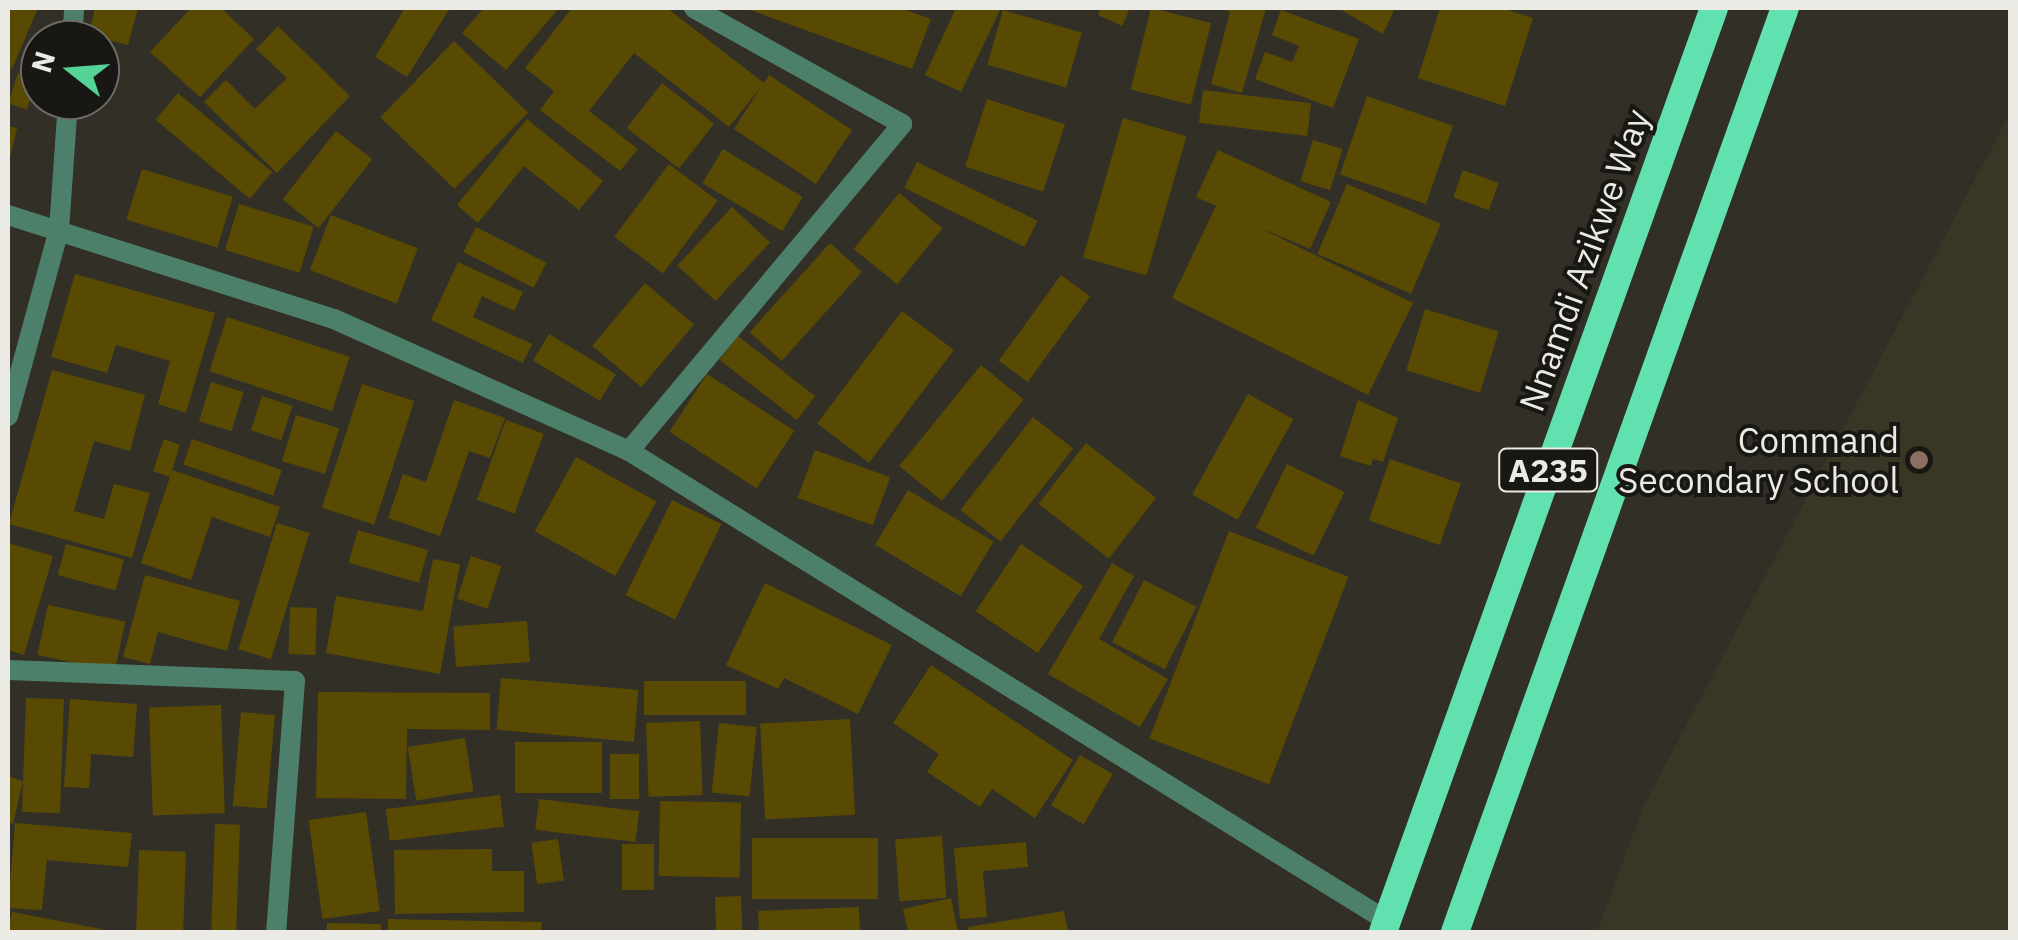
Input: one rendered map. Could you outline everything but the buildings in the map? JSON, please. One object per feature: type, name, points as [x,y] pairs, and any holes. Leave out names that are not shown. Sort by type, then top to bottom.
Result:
[{"type":"highway","name":"Nnamdi Azikwe Way","points":[[1385,927],[1714,8]]},
{"type":"highway","name":"A235","points":[[1455,932],[1785,8]]},
{"type":"street","points":[[629,451],[902,124],[694,8]]},
{"type":"street","points":[[8,416],[59,230],[67,120]]},
{"type":"street","points":[[8,215],[334,319],[629,451],[1385,927]]},
{"type":"street","points":[[8,670],[294,681],[276,932]]},
{"type":"shaded area","name":"Command Secondary School","points":[[2010,113],[2010,932],[1597,932],[1643,807]]},
{"type":"place","name":"Command Secondary School","points":[[1919,460]]}]
